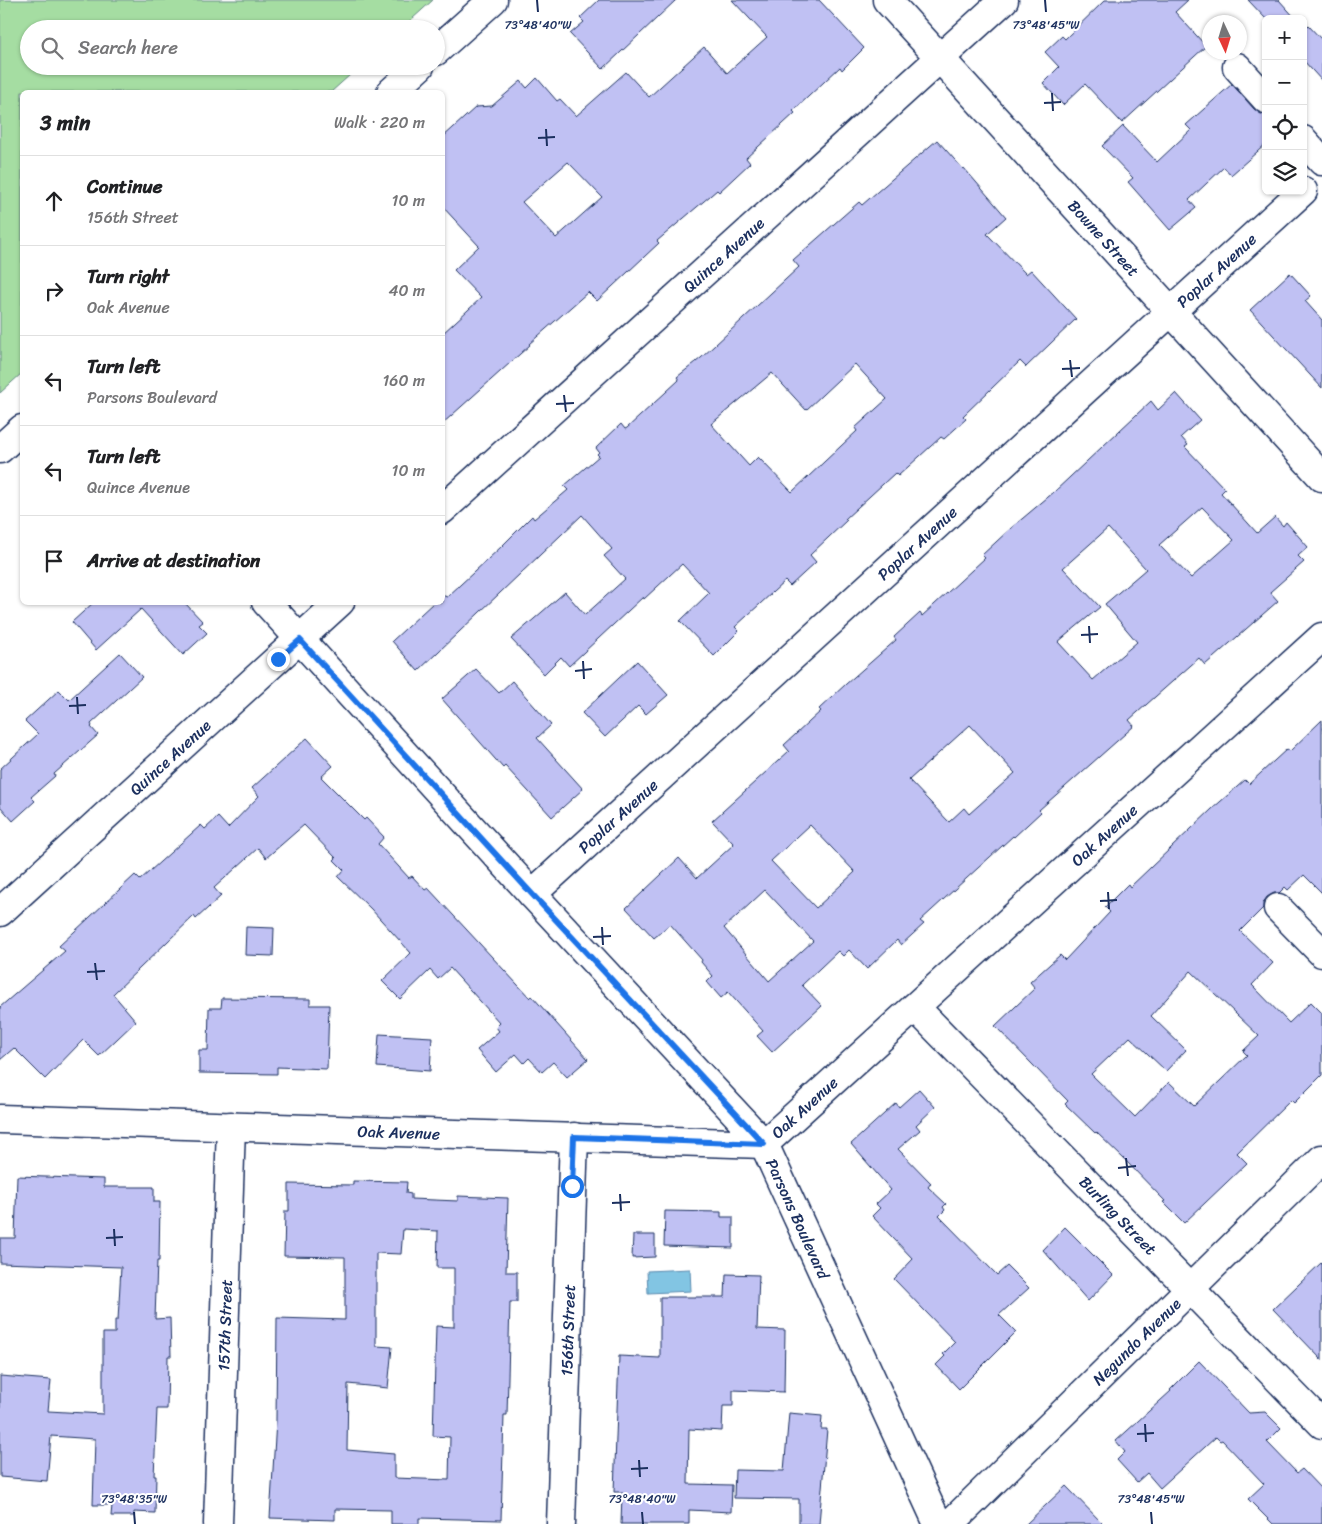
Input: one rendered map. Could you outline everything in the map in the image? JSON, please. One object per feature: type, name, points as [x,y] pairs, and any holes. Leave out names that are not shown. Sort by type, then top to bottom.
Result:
[{"type":"street","points":[[445,43],[493,0]]},
{"type":"street","name":"Bowne Street","points":[[887,0],[1322,477]]},
{"type":"street","name":"Quince Avenue","points":[[445,507],[1004,0]]},
{"type":"street","points":[[1237,67],[1262,95]]},
{"type":"street","points":[[393,90],[410,75]]},
{"type":"street","points":[[1307,144],[1322,161]]},
{"type":"street","name":"Poplar Avenue","points":[[1307,187],[1322,174]]},
{"type":"street","name":"Poplar Avenue","points":[[532,894],[1299,195]]},
{"type":"street","points":[[0,449],[20,431]]},
{"type":"street","name":"Parsons Boulevard","points":[[269,605],[532,894],[764,1144],[938,1524]]},
{"type":"street","name":"Quince Avenue","points":[[0,912],[337,605]]},
{"type":"street","name":"Oak Avenue","points":[[0,1119],[764,1144],[1322,637]]},
{"type":"street","points":[[1278,908],[1322,953]]},
{"type":"street","name":"Burling Street","points":[[916,1007],[1322,1424]]},
{"type":"street","name":"157th Street","points":[[218,1524],[231,1126]]},
{"type":"street","name":"156th Street","points":[[561,1524],[574,1137]]},
{"type":"street","name":"Negundo Avenue","points":[[950,1524],[1322,1159]]},
{"type":"green space","points":[[0,0],[433,0],[411,20],[20,20],[20,75],[350,75],[333,90],[20,90],[20,375],[0,393]]},
{"type":"water","points":[[690,1269],[691,1291],[648,1293],[647,1271]]},
{"type":"building","points":[[599,0],[676,0],[603,69],[570,34],[584,22],[580,18]]},
{"type":"building","points":[[732,0],[819,0],[864,48],[842,70],[840,67],[793,111],[795,113],[746,158],[750,163],[719,192],[717,190],[657,241],[659,243],[597,301],[588,292],[445,421],[445,331],[481,298],[454,270],[479,246],[445,209],[445,135],[476,107],[492,106],[521,81],[527,88],[537,78],[557,101],[560,99],[576,116],[626,72],[649,97],[704,47],[727,73],[767,37]],"holes":[[[568,162],[602,197],[556,238],[522,202]]]},
{"type":"building","points":[[1105,0],[1188,0],[1175,12],[1202,42],[1202,50],[1122,123],[1085,84],[1063,105],[1043,83],[1059,67],[1045,52],[1062,36],[1065,39]]},
{"type":"building","points":[[1248,0],[1279,0],[1292,15],[1262,15]]},
{"type":"building","points":[[1307,26],[1322,40],[1322,81],[1307,64]]},
{"type":"building","points":[[1232,84],[1254,109],[1262,114],[1262,148],[1231,175],[1224,167],[1189,200],[1196,208],[1170,230],[1128,182],[1133,178],[1102,146],[1123,126],[1157,162],[1191,130],[1186,125]]},
{"type":"building","points":[[937,140],[1006,217],[987,234],[1026,274],[1031,270],[1076,319],[1026,367],[1020,361],[963,416],[966,419],[944,439],[941,437],[898,476],[895,473],[845,519],[847,520],[810,555],[816,562],[790,586],[785,581],[735,627],[739,631],[714,656],[680,621],[709,593],[682,564],[644,599],[643,597],[569,666],[561,657],[544,674],[511,639],[565,592],[585,615],[625,579],[604,556],[612,549],[582,515],[418,671],[392,641],[431,605],[445,605],[445,596],[447,597],[532,516],[534,519],[568,490],[564,486],[599,456],[596,448],[621,424],[625,429],[627,428],[679,380],[677,377],[701,358],[799,267],[793,260],[859,202],[862,205]],"holes":[[[855,364],[887,399],[855,428],[857,431],[792,492],[758,457],[749,466],[711,424],[772,373],[806,410]]]},
{"type":"building","points":[[1290,273],[1311,296],[1305,301],[1322,320],[1322,388],[1250,310]]},
{"type":"building","points":[[1176,393],[1200,420],[1181,437],[1188,445],[1185,447],[1225,489],[1221,493],[1257,533],[1275,517],[1283,526],[1286,522],[1308,547],[1298,556],[1304,562],[1270,592],[1278,601],[1205,665],[1199,658],[1129,720],[1134,726],[1039,810],[1041,812],[920,921],[924,924],[901,945],[897,940],[867,969],[849,950],[843,956],[838,951],[802,985],[822,1006],[772,1052],[757,1036],[763,1031],[728,992],[721,998],[707,982],[713,976],[701,962],[702,960],[670,924],[654,938],[626,908],[679,858],[697,878],[734,844],[712,821],[789,751],[784,745],[821,711],[819,709],[896,640],[894,637],[920,613],[922,616],[985,558],[982,555],[1054,492],[1151,401],[1158,410]],"holes":[[[1202,507],[1234,540],[1191,578],[1159,545]],[[1108,528],[1146,569],[1105,604],[1137,642],[1093,680],[1058,642],[1100,607],[1063,568]],[[970,725],[1015,773],[969,814],[964,808],[949,822],[909,780]],[[810,825],[855,872],[816,908],[771,861]],[[765,890],[813,941],[769,981],[724,928]]]},
{"type":"building","points":[[91,605],[187,605],[203,622],[199,625],[207,633],[183,655],[141,609],[96,650],[72,622]]},
{"type":"building","points":[[120,653],[142,677],[91,724],[91,727],[98,735],[31,797],[35,801],[13,821],[0,806],[0,769],[38,734],[25,721],[59,690],[69,700]]},
{"type":"building","points":[[637,661],[668,695],[646,714],[638,706],[605,737],[582,713]]},
{"type":"building","points":[[476,669],[499,693],[512,681],[551,725],[537,738],[583,789],[552,817],[505,766],[503,768],[442,699]]},
{"type":"building","points":[[1322,720],[1322,893],[1304,875],[1288,890],[1285,887],[1279,893],[1274,893],[1267,897],[1263,903],[1263,908],[1240,931],[1273,963],[1252,985],[1289,1023],[1311,1002],[1322,1013],[1322,1075],[1294,1103],[1291,1100],[1237,1153],[1247,1163],[1184,1223],[1125,1160],[1065,1104],[1068,1101],[995,1026],[1035,988],[1030,982],[1060,955],[1065,960],[1110,912],[1105,907],[1128,884],[1130,887],[1245,780],[1249,784],[1287,749],[1290,751]],"holes":[[[1191,971],[1259,1036],[1243,1051],[1247,1055],[1194,1106],[1169,1082],[1135,1117],[1091,1074],[1130,1037],[1166,1071],[1186,1050],[1151,1016]]]},
{"type":"building","points":[[307,738],[333,766],[321,777],[384,837],[378,844],[409,878],[412,876],[425,890],[428,888],[530,998],[532,996],[588,1059],[567,1077],[553,1062],[542,1072],[529,1058],[524,1063],[516,1054],[496,1072],[477,1050],[499,1031],[496,1027],[500,1023],[450,968],[438,979],[430,970],[400,999],[382,981],[411,953],[371,909],[338,877],[344,870],[334,860],[336,858],[304,825],[266,858],[258,848],[214,888],[221,896],[196,919],[194,916],[113,994],[136,1021],[99,1056],[83,1040],[45,1079],[14,1048],[0,1060],[0,1007],[65,951],[59,946],[135,875],[140,880],[201,825],[205,829],[218,817],[228,828],[259,796],[252,788]]},
{"type":"building","points":[[246,927],[274,928],[273,956],[245,955]]},
{"type":"building","points":[[222,998],[310,999],[310,1005],[329,1005],[327,1069],[277,1067],[277,1074],[199,1073],[199,1050],[208,1050],[209,1008],[221,1008]]},
{"type":"building","points":[[379,1034],[432,1037],[430,1071],[377,1067]]},
{"type":"building","points":[[919,1089],[935,1107],[916,1125],[920,1130],[898,1149],[931,1183],[928,1187],[946,1204],[943,1207],[945,1210],[939,1216],[997,1275],[1007,1266],[1029,1288],[999,1315],[1016,1332],[959,1389],[936,1365],[945,1356],[943,1354],[955,1342],[894,1279],[913,1259],[872,1216],[880,1208],[876,1204],[891,1190],[851,1144],[896,1103],[899,1107]]},
{"type":"building","points":[[17,1176],[104,1179],[104,1187],[154,1187],[154,1202],[160,1202],[159,1261],[157,1261],[155,1319],[170,1318],[171,1356],[168,1356],[167,1409],[157,1409],[154,1476],[156,1476],[155,1513],[134,1512],[134,1516],[111,1516],[112,1505],[93,1505],[95,1439],[51,1436],[47,1481],[0,1477],[0,1376],[51,1380],[48,1411],[103,1414],[103,1333],[115,1333],[115,1320],[118,1320],[121,1267],[0,1263],[0,1238],[15,1238]]},
{"type":"building","points":[[353,1181],[407,1182],[406,1193],[411,1194],[411,1199],[458,1201],[458,1196],[508,1198],[506,1272],[517,1272],[517,1302],[510,1302],[507,1415],[504,1415],[501,1520],[419,1518],[419,1524],[391,1524],[391,1510],[335,1509],[335,1520],[270,1518],[276,1421],[277,1318],[345,1320],[345,1257],[284,1256],[285,1211],[289,1211],[289,1184],[353,1185]],"holes":[[[403,1229],[438,1231],[437,1268],[454,1268],[454,1327],[436,1326],[433,1436],[450,1437],[449,1480],[394,1478],[394,1454],[347,1450],[348,1384],[388,1388],[392,1347],[376,1346],[376,1253],[401,1254]]]},
{"type":"building","points":[[665,1211],[721,1212],[721,1217],[733,1217],[733,1248],[664,1246]]},
{"type":"building","points":[[1065,1227],[1113,1275],[1088,1301],[1043,1250]]},
{"type":"building","points":[[633,1235],[655,1235],[655,1257],[632,1258]]},
{"type":"building","points":[[1322,1262],[1322,1360],[1273,1309]]},
{"type":"building","points":[[726,1274],[759,1275],[757,1329],[785,1330],[784,1392],[733,1390],[733,1406],[723,1406],[722,1431],[689,1429],[688,1484],[732,1485],[731,1512],[689,1510],[689,1524],[621,1524],[622,1492],[614,1492],[619,1356],[660,1358],[660,1297],[725,1297]]},
{"type":"building","points":[[1199,1361],[1249,1413],[1265,1412],[1281,1428],[1267,1442],[1297,1473],[1302,1469],[1322,1490],[1322,1524],[1273,1524],[1248,1499],[1264,1484],[1222,1440],[1220,1441],[1216,1437],[1160,1488],[1147,1473],[1137,1482],[1117,1460],[1125,1452],[1116,1441],[1171,1391]]},
{"type":"building","points":[[789,1413],[822,1416],[821,1429],[827,1429],[819,1524],[799,1524],[799,1499],[734,1498],[735,1470],[784,1471]]},
{"type":"building","points":[[1066,1486],[1103,1524],[1026,1524]]},
{"type":"route","points":[[278,659],[300,640],[764,1144],[574,1137],[572,1186]]}]
